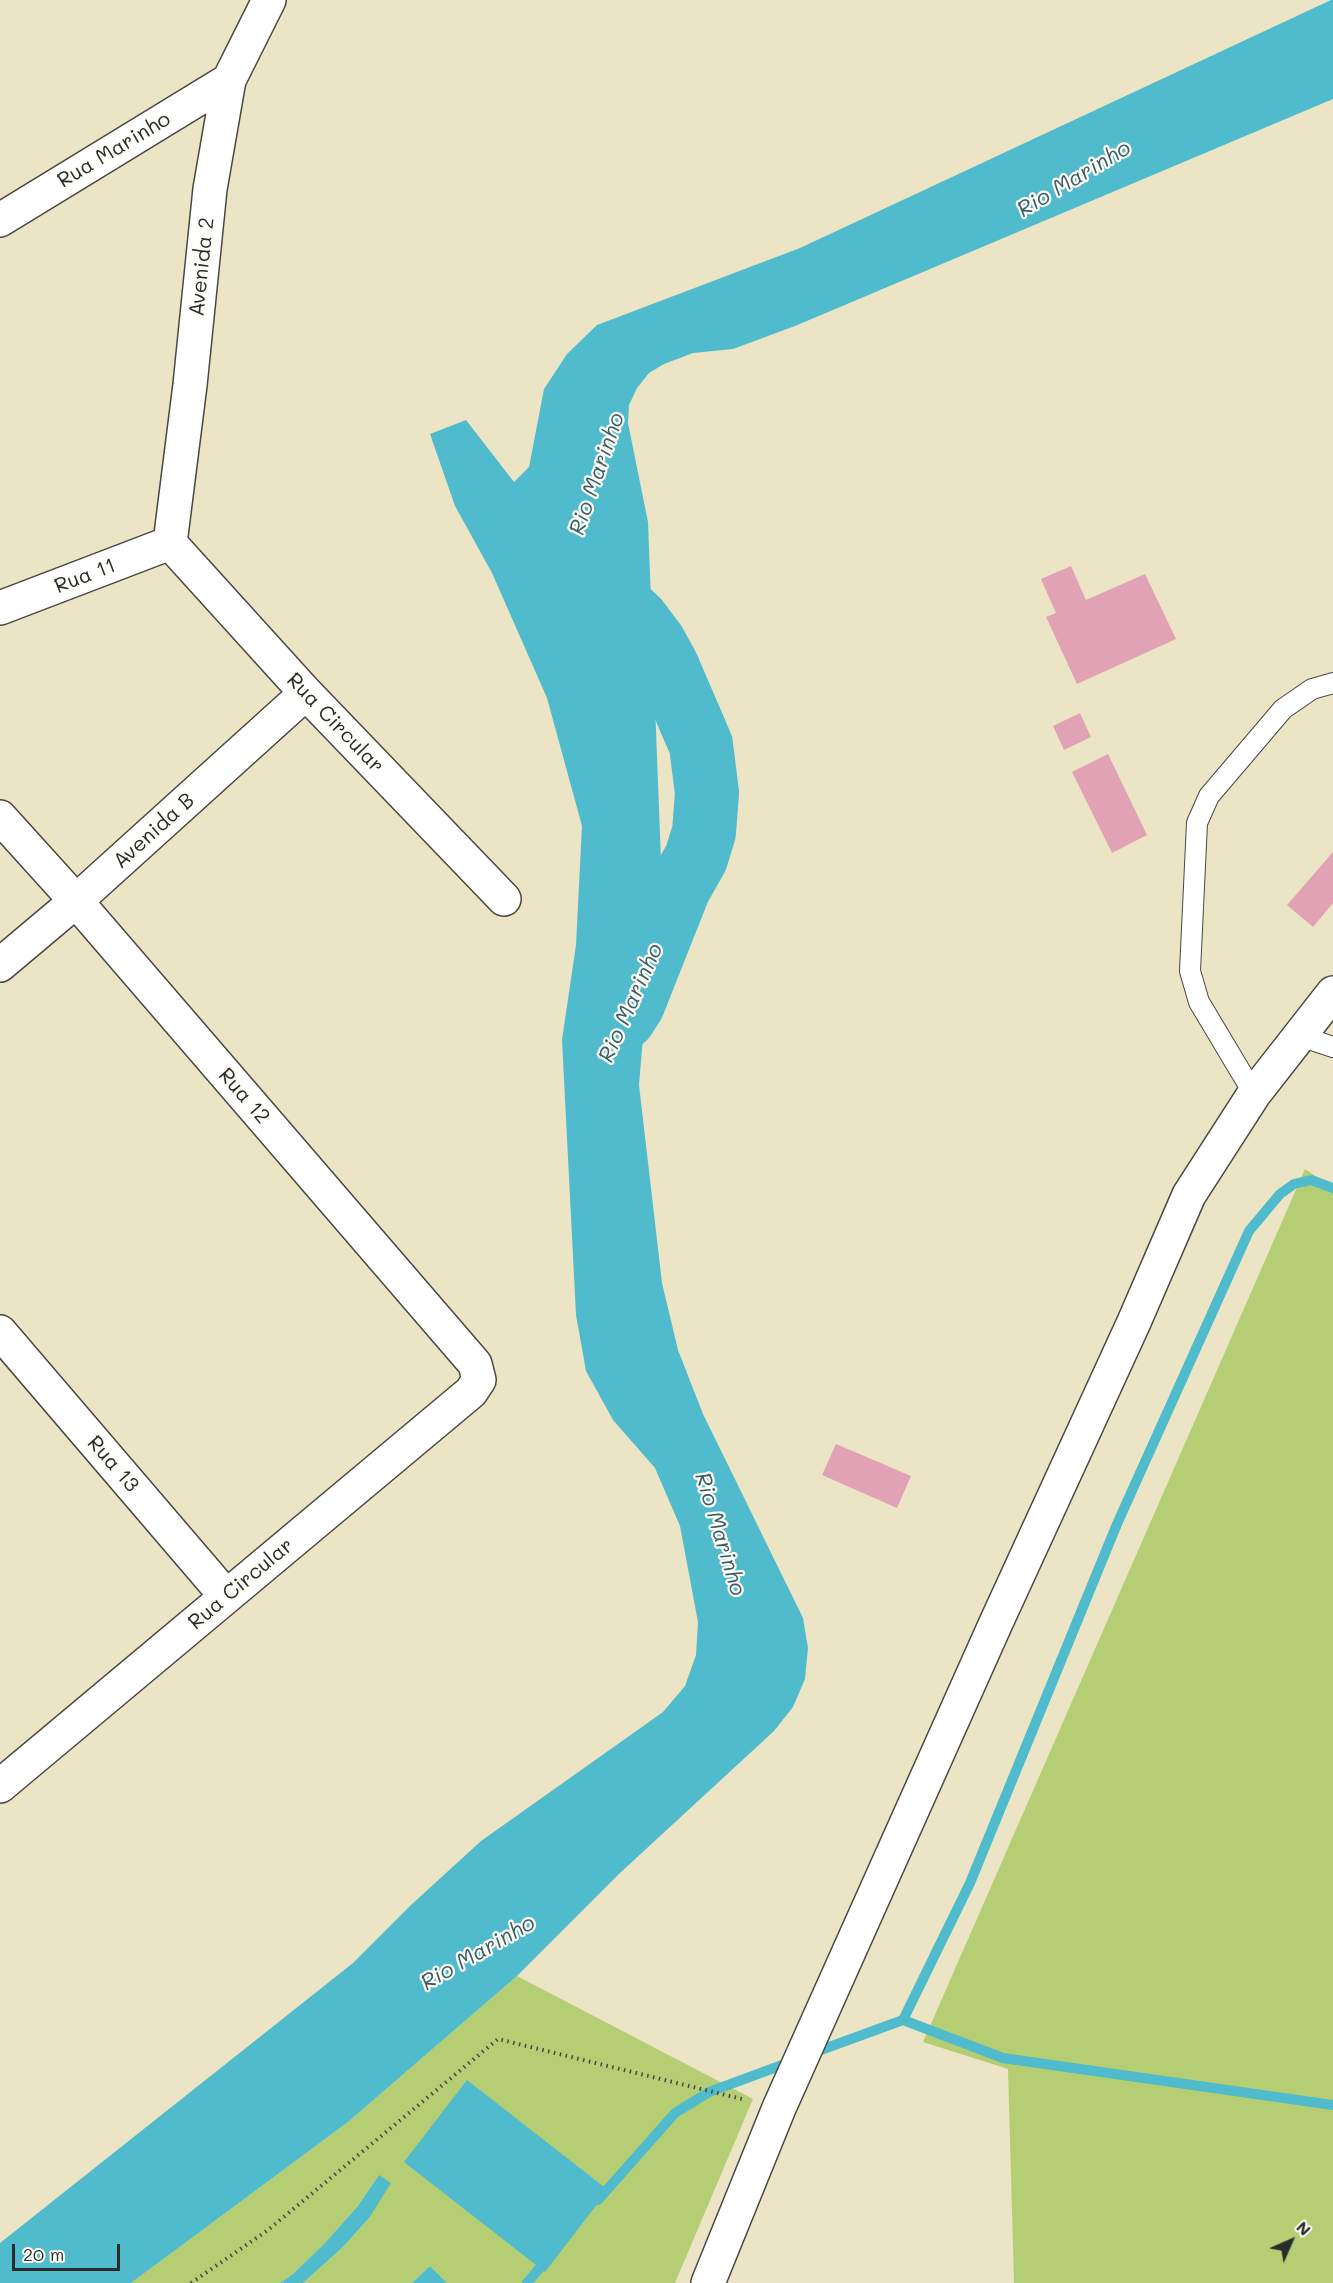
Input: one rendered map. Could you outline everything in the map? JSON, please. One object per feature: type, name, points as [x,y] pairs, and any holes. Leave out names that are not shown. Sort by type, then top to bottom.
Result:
[{"type":"street","name":"Avenida 2","points":[[170,543],[210,189],[229,80],[269,0]]},
{"type":"street","name":"Rua Marinho","points":[[0,220],[229,80]]},
{"type":"street","name":"Rua 11","points":[[0,608],[170,543]]},
{"type":"street","name":"Rua Circular","points":[[170,543],[306,693],[504,899]]},
{"type":"street","name":"Avenida B","points":[[0,965],[76,901],[306,693]]},
{"type":"street","name":"Rua 12","points":[[0,817],[76,901],[475,1364],[479,1380]]},
{"type":"street","points":[[708,2283],[779,2108],[995,1625],[1134,1322],[1189,1195],[1254,1094],[1333,993]]},
{"type":"street","name":"Rua 13","points":[[0,1332],[226,1596]]},
{"type":"street","name":"Rua Circular","points":[[0,1786],[471,1392],[479,1380]]},
{"type":"lane","points":[[1254,1094],[1199,1002],[1190,971],[1197,822],[1209,796],[1283,709],[1312,689],[1333,683]]},
{"type":"lane","points":[[1300,1036],[1333,1047]]},
{"type":"path","points":[[191,2283],[268,2230],[498,2039],[779,2108]]},
{"type":"green space","points":[[1305,1169],[1333,1188],[1333,2283],[1014,2283],[1008,2069],[923,2042]]},
{"type":"green space","points":[[517,1976],[753,2099],[675,2283],[447,2283],[430,2266],[412,2283],[303,2283],[343,2247],[369,2218],[379,2175],[357,2207],[324,2244],[293,2274],[280,2283],[131,2283],[348,2122]]},
{"type":"water","points":[[1333,0],[1333,99],[795,326],[733,349],[693,353],[664,364],[649,373],[637,388],[629,405],[628,423],[648,522],[661,861],[660,942],[645,1013],[639,1085],[662,1283],[678,1350],[703,1414],[803,1618],[808,1648],[805,1679],[793,1707],[774,1731],[620,1873],[517,1976],[348,2122],[131,2283],[0,2283],[0,2243],[353,1963],[411,1905],[481,1841],[663,1712],[685,1686],[696,1655],[698,1622],[680,1526],[655,1468],[613,1420],[586,1371],[576,1315],[562,1040],[576,945],[582,826],[547,698],[492,573],[455,506],[430,434],[466,420],[514,482],[529,467],[544,389],[567,354],[597,325],[800,248]]},
{"type":"water","points":[[467,2080],[608,2190],[545,2272],[404,2162]]},
{"type":"water","points":[[379,2175],[391,2183],[369,2218],[343,2247],[303,2283],[280,2283],[293,2274],[324,2244],[357,2207]]},
{"type":"water","points":[[430,2266],[447,2283],[412,2283]]},
{"type":"building","points":[[1071,566],[1086,600],[1145,574],[1176,639],[1077,684],[1046,617],[1056,613],[1041,579]]},
{"type":"building","points":[[1080,713],[1091,737],[1064,750],[1053,726]]},
{"type":"building","points":[[1108,754],[1147,835],[1112,853],[1072,772]]},
{"type":"building","points":[[1333,852],[1333,903],[1313,927],[1287,905]]},
{"type":"building","points":[[836,1444],[911,1476],[897,1508],[822,1475]]},
{"type":"waterway","name":"Rio Marinho","points":[[590,576],[637,620],[655,644],[667,666],[701,745],[707,793],[704,832],[696,858],[679,888],[633,1004],[624,1018]]},
{"type":"waterway","points":[[810,2054],[903,2020],[970,1883],[1117,1524],[1249,1231],[1280,1194],[1294,1184],[1311,1180],[1333,1188]]},
{"type":"waterway","points":[[903,2020],[1003,2058],[1333,2105]]},
{"type":"waterway","points":[[598,2200],[675,2113],[709,2092],[793,2061]]},
{"type":"waterway","points":[[527,2283],[549,2257]]}]
